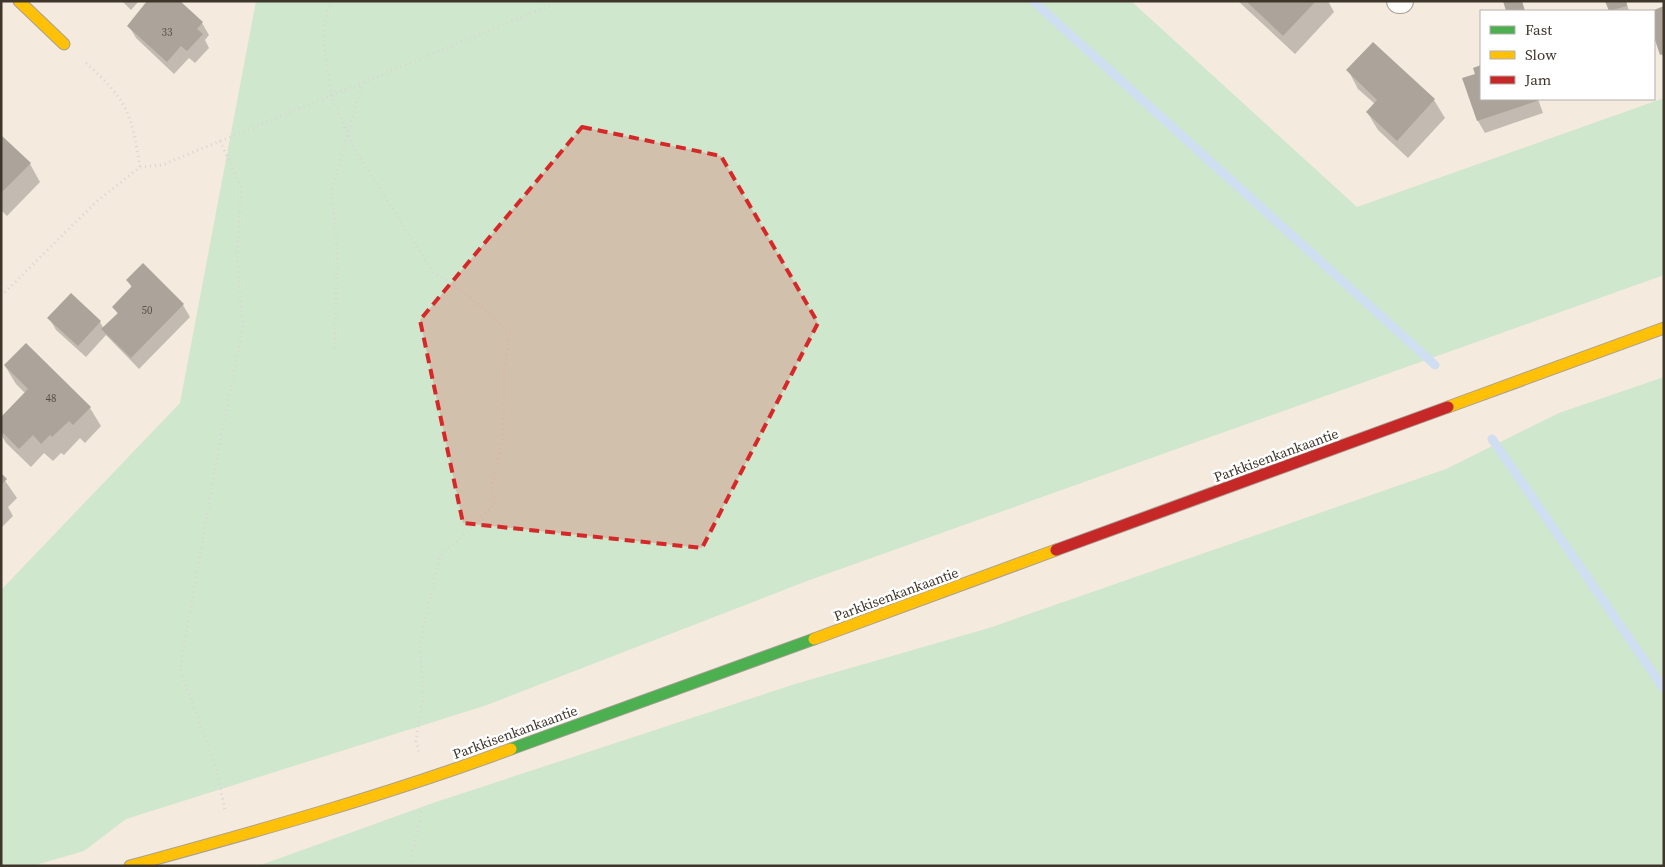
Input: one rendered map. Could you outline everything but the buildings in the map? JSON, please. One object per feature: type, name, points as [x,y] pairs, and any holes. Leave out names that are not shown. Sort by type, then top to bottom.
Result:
[{"type":"street","points":[[19,1],[64,44]]},
{"type":"street","name":"Parkkisenkankaantie","points":[[130,866],[231,838],[425,779],[1189,503],[1664,328]]},
{"type":"path","points":[[331,1],[324,26],[325,55],[332,96],[355,150],[433,272],[460,290],[510,332],[504,372],[503,437],[492,486],[495,504],[440,557],[420,642],[423,696],[416,741],[425,779],[422,819],[410,866]]},
{"type":"path","points":[[1,296],[95,203],[140,167],[162,165],[561,1]]},
{"type":"path","points":[[64,44],[113,88],[128,112],[140,167]]},
{"type":"path","points":[[336,349],[337,252],[332,190],[362,84]]},
{"type":"path","points":[[220,141],[240,188],[237,257],[243,327],[221,436],[180,669],[216,768],[231,838]]},
{"type":"highlighted area","points":[[582,127],[721,156],[818,323],[702,548],[463,523],[420,320]]},
{"type":"green space","points":[[256,1],[1131,1],[1357,207],[1664,98],[1664,275],[807,581],[487,705],[126,819],[84,851],[32,866],[1,866],[1,590],[180,403]]},
{"type":"green space","points":[[1664,377],[1664,866],[258,866],[433,803],[795,684],[989,628],[1446,469],[1559,413]]},
{"type":"waterway","points":[[1033,1],[1435,365]]},
{"type":"waterway","points":[[1492,439],[1664,689]]},
{"type":"traffic: fast","points":[[511,749],[814,639]]},
{"type":"traffic: slow","points":[[19,1],[64,44]]},
{"type":"traffic: slow","points":[[1448,407],[1664,328]]},
{"type":"traffic: slow","points":[[814,639],[1056,550]]},
{"type":"traffic: slow","points":[[130,866],[370,797],[511,749]]},
{"type":"traffic: jam","points":[[1056,550],[1448,407]]}]
